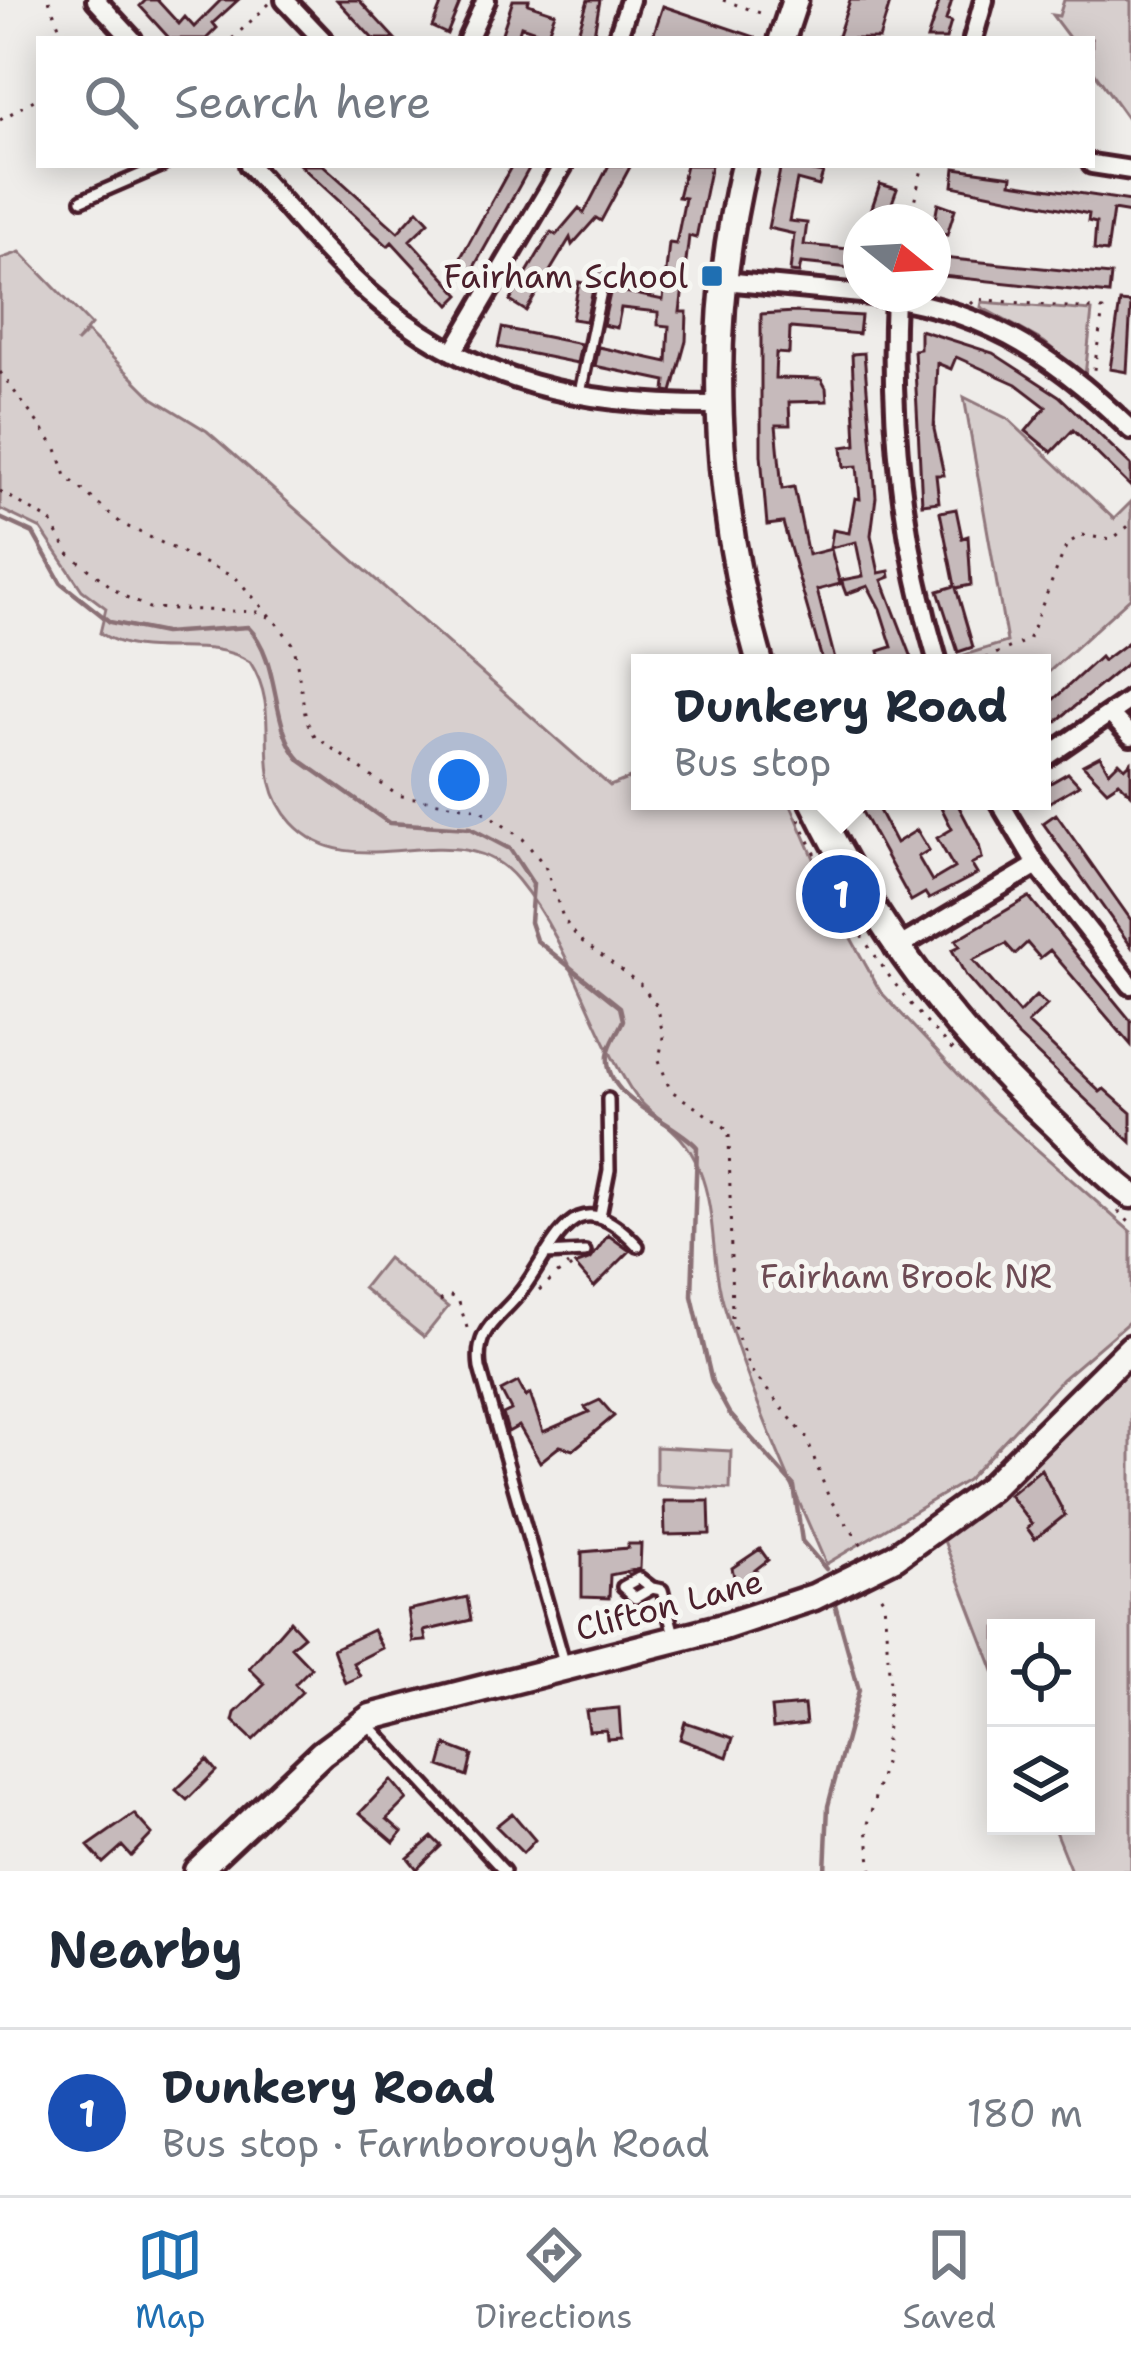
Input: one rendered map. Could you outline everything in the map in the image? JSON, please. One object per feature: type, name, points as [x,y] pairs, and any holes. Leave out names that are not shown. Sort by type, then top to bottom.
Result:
[{"type":"street","points":[[96,0],[129,36]]},
{"type":"street","points":[[285,0],[319,36]]},
{"type":"street","points":[[469,36],[486,0]]},
{"type":"street","points":[[618,36],[630,0]]},
{"type":"street","points":[[778,28],[795,0]]},
{"type":"street","points":[[974,36],[984,0]]},
{"type":"street","points":[[1095,164],[1131,170]]},
{"type":"street","points":[[252,168],[364,290],[453,352],[512,379],[579,398],[620,405],[720,405]]},
{"type":"street","points":[[453,352],[561,168]]},
{"type":"street","points":[[743,168],[724,280],[720,405],[734,547],[758,654]]},
{"type":"street","points":[[724,280],[843,292]]},
{"type":"street","points":[[951,310],[1021,339],[1091,391],[1131,430]]},
{"type":"street","points":[[895,312],[895,457],[910,555],[936,654]]},
{"type":"street","points":[[1051,754],[1131,699]]},
{"type":"street","points":[[1112,716],[1131,736]]},
{"type":"street","points":[[818,810],[895,949],[966,1038],[1130,1197]]},
{"type":"street","points":[[1004,810],[1037,865],[1131,985]]},
{"type":"street","points":[[895,949],[1037,865]]},
{"type":"street","name":"Clifton Lane","points":[[197,1871],[365,1720],[676,1640],[874,1574],[969,1506],[1131,1348]]},
{"type":"lane","points":[[82,200],[156,168]]},
{"type":"lane","points":[[579,398],[602,286]]},
{"type":"lane","points":[[600,1216],[609,1170],[608,1099]]},
{"type":"lane","points":[[566,1667],[480,1369],[478,1343],[566,1225],[600,1216],[616,1223],[638,1246]]},
{"type":"lane","points":[[541,1257],[550,1251],[584,1252]]},
{"type":"lane","points":[[652,1588],[665,1595],[676,1640]]},
{"type":"lane","points":[[365,1720],[397,1761],[504,1871]]},
{"type":"path","points":[[49,0],[63,36]]},
{"type":"path","points":[[235,36],[274,0]]},
{"type":"path","points":[[723,0],[778,28]]},
{"type":"path","points":[[0,119],[36,99]]},
{"type":"path","points":[[913,204],[921,168]]},
{"type":"path","points":[[960,312],[976,299],[1102,310],[1091,391]]},
{"type":"path","points":[[0,373],[57,448],[66,476],[122,524],[236,578],[274,620],[294,645],[306,720],[315,736],[397,795],[417,802],[445,800],[503,821],[545,866],[564,920],[578,939],[640,984],[658,1006],[663,1037],[658,1060],[670,1090],[729,1130],[731,1321],[749,1368],[806,1437],[829,1498],[858,1538],[874,1574],[887,1627],[890,1686],[884,1763],[867,1828],[872,1871]]},
{"type":"path","points":[[0,490],[51,521],[68,553],[122,596],[148,608],[258,612],[274,620]]},
{"type":"path","points":[[995,654],[1028,640],[1066,544],[1082,535],[1111,540],[1131,524]]},
{"type":"path","points":[[829,904],[840,900]]},
{"type":"path","points":[[515,1298],[542,1289],[584,1252]]},
{"type":"path","points":[[567,1265],[576,1275]]},
{"type":"path","points":[[440,1301],[450,1295],[458,1300],[468,1333],[478,1343]]},
{"type":"green space","points":[[1064,0],[1131,0],[1131,123],[1095,73],[1095,36],[1068,36],[1052,15],[1059,16]]},
{"type":"green space","name":"Fairham Brook NR","points":[[20,252],[91,325],[76,343],[87,332],[153,398],[207,431],[610,786],[631,778],[631,810],[793,810],[840,918],[880,991],[990,1108],[1131,1232],[1131,1320],[1062,1379],[967,1480],[826,1564],[733,1336],[699,1169],[683,1141],[630,1088],[551,929],[518,880],[494,860],[467,850],[376,852],[317,842],[292,823],[278,804],[268,765],[265,703],[250,662],[214,649],[137,646],[100,633],[106,608],[82,590],[41,529],[0,509],[0,259]]},
{"type":"green space","points":[[982,302],[1092,311],[1085,376],[1044,342],[981,307]]},
{"type":"green space","points":[[964,397],[1008,419],[1114,519],[1131,502],[1131,597],[1051,670],[1051,654],[968,654],[1007,642]]},
{"type":"green space","points":[[387,1258],[448,1307],[424,1337],[363,1288]]},
{"type":"green space","points":[[1131,1364],[1131,1871],[1071,1871],[1057,1835],[1095,1835],[1095,1619],[987,1619],[987,1653],[943,1538],[992,1501]]},
{"type":"green space","points":[[656,1447],[731,1451],[730,1489],[656,1485]]},
{"type":"building","points":[[146,0],[157,0],[179,24],[185,17],[194,27],[221,0],[238,0],[213,23],[217,28],[209,36],[167,36],[140,6]]},
{"type":"building","points":[[337,0],[359,0],[392,36],[370,36]]},
{"type":"building","points":[[443,0],[461,0],[447,34],[432,27]]},
{"type":"building","points":[[513,0],[529,0],[528,4],[555,13],[547,35],[521,26],[518,36],[501,36]]},
{"type":"building","points":[[588,0],[600,0],[594,34],[577,36]]},
{"type":"building","points":[[850,0],[891,0],[880,36],[838,36]]},
{"type":"building","points":[[940,0],[952,0],[947,36],[928,36]]},
{"type":"building","points":[[663,6],[752,36],[653,36]]},
{"type":"building","points":[[303,168],[326,168],[398,232],[418,210],[429,222],[410,240],[460,295],[450,305],[392,242],[388,246]]},
{"type":"building","points":[[510,168],[529,168],[469,276],[455,268]]},
{"type":"building","points":[[607,168],[629,168],[601,221],[596,218],[572,245],[570,238],[526,311],[510,301],[551,232],[556,235],[579,208],[584,213]]},
{"type":"building","points":[[685,168],[710,168],[696,238],[689,236],[680,312],[687,312],[686,341],[672,392],[665,391],[666,381],[595,366],[599,347],[667,362],[669,326],[658,325],[658,312],[621,308],[617,328],[603,325],[611,289],[663,300],[669,243],[676,244],[685,198],[678,197]]},
{"type":"building","points":[[780,168],[823,173],[819,186],[797,180],[789,221],[807,223],[804,245],[843,248],[843,267],[801,263],[799,273],[790,272],[794,234],[768,228]]},
{"type":"building","points":[[955,168],[1012,176],[1011,183],[1131,201],[1131,213],[1113,210],[1107,252],[1094,250],[1096,223],[1088,221],[1089,214],[953,186]]},
{"type":"building","points":[[880,184],[897,189],[892,204],[873,204]]},
{"type":"building","points":[[951,259],[1111,275],[1109,294],[951,277]]},
{"type":"building","points":[[591,269],[616,274],[611,288],[605,278],[595,281],[586,321],[572,319],[579,282],[592,285]]},
{"type":"building","points":[[1120,302],[1131,303],[1127,372],[1110,369]]},
{"type":"building","points":[[761,314],[861,316],[859,334],[790,328],[789,354],[776,353],[775,378],[821,379],[826,388],[827,401],[789,402],[790,425],[776,425],[782,489],[794,487],[808,555],[831,549],[840,584],[817,590],[833,654],[820,654],[783,523],[767,525],[761,455]]},
{"type":"building","points":[[502,328],[581,344],[577,363],[498,347]]},
{"type":"building","points":[[920,330],[993,353],[1059,396],[1131,465],[1131,487],[1073,430],[1052,452],[1026,431],[1046,407],[1016,384],[956,357],[951,369],[937,363],[934,429],[944,475],[936,475],[939,502],[922,504],[914,350],[920,349]]},
{"type":"building","points":[[864,353],[876,497],[871,535],[879,573],[889,571],[890,577],[882,580],[911,654],[880,654],[892,647],[868,586],[846,594],[843,586],[842,580],[863,576],[856,542],[830,548],[833,530],[849,533],[855,498],[860,499],[857,466],[844,467],[842,447],[856,445],[852,354]]},
{"type":"building","points":[[956,509],[962,538],[968,536],[971,585],[956,588],[973,647],[958,652],[938,591],[955,586],[940,512]]},
{"type":"building","points":[[1131,640],[1131,660],[1051,726],[1051,702],[1100,657],[1103,661]]},
{"type":"building","points":[[1100,756],[1109,772],[1119,762],[1125,768],[1131,762],[1131,794],[1119,782],[1107,790],[1083,765]]},
{"type":"building","points":[[1068,773],[1079,785],[1051,801],[1051,783]]},
{"type":"building","points":[[861,810],[879,810],[896,843],[917,830],[929,850],[918,857],[932,881],[954,868],[937,838],[952,829],[942,810],[961,810],[979,845],[982,858],[971,864],[977,874],[929,899],[925,893],[911,901]]},
{"type":"building","points":[[1056,814],[1131,920],[1131,946],[1043,823]]},
{"type":"building","points":[[1029,897],[1131,1021],[1131,1045],[1050,950],[1040,958],[1027,943],[1015,954],[1006,944],[973,960],[1019,1013],[1036,996],[1047,1005],[1028,1023],[1100,1092],[1104,1089],[1131,1113],[1131,1142],[1016,1034],[966,976],[952,950],[960,946],[956,940]]},
{"type":"building","points":[[608,1235],[630,1251],[594,1287],[575,1265],[591,1259]]},
{"type":"building","points":[[518,1382],[526,1397],[530,1394],[543,1432],[589,1412],[585,1407],[600,1400],[614,1416],[573,1450],[560,1446],[540,1462],[519,1426],[508,1432],[503,1414],[511,1410],[501,1391]]},
{"type":"building","points":[[1041,1469],[1065,1515],[1035,1539],[1027,1528],[1032,1524],[1009,1495]]},
{"type":"building","points":[[664,1501],[709,1501],[710,1534],[665,1535]]},
{"type":"building","points":[[628,1544],[641,1544],[640,1569],[610,1575],[609,1598],[582,1597],[582,1552],[628,1548]]},
{"type":"building","points":[[760,1549],[768,1560],[736,1585],[732,1568]]},
{"type":"building","points":[[467,1597],[471,1620],[424,1631],[426,1641],[413,1642],[408,1610]]},
{"type":"building","points":[[290,1621],[304,1636],[291,1647],[311,1668],[295,1684],[302,1692],[253,1740],[233,1721],[235,1713],[265,1684],[249,1668]]},
{"type":"building","points":[[373,1630],[382,1648],[353,1663],[360,1676],[345,1683],[333,1649]]},
{"type":"building","points":[[804,1705],[806,1724],[773,1728],[771,1708]]},
{"type":"building","points":[[619,1708],[621,1738],[607,1739],[606,1730],[589,1731],[586,1711]]},
{"type":"building","points":[[685,1722],[733,1738],[727,1757],[680,1739]]},
{"type":"building","points":[[446,1745],[472,1755],[467,1776],[440,1766]]},
{"type":"building","points":[[207,1760],[216,1771],[187,1800],[176,1790]]},
{"type":"building","points":[[391,1780],[407,1799],[387,1819],[402,1832],[394,1842],[360,1813]]},
{"type":"building","points":[[512,1813],[535,1840],[523,1853],[496,1826]]},
{"type":"building","points":[[134,1814],[152,1834],[131,1856],[122,1846],[103,1863],[88,1846]]},
{"type":"building","points":[[432,1837],[441,1846],[417,1869],[408,1858]]},
{"type":"waterway","points":[[0,518],[33,533],[61,583],[110,622],[164,633],[248,627],[266,658],[284,730],[301,761],[389,823],[470,828],[510,849],[533,884],[530,922],[536,940],[620,1007],[623,1020],[608,1055],[617,1085],[697,1147],[692,1296],[712,1382],[729,1413],[794,1486],[802,1541],[826,1569]]},
{"type":"waterway","points":[[825,1871],[828,1806],[859,1690],[835,1604]]},
{"type":"place","name":"Fairham School","points":[[712,276]]},
{"type":"place","name":"Dunkery Road","points":[[841,894]]}]
